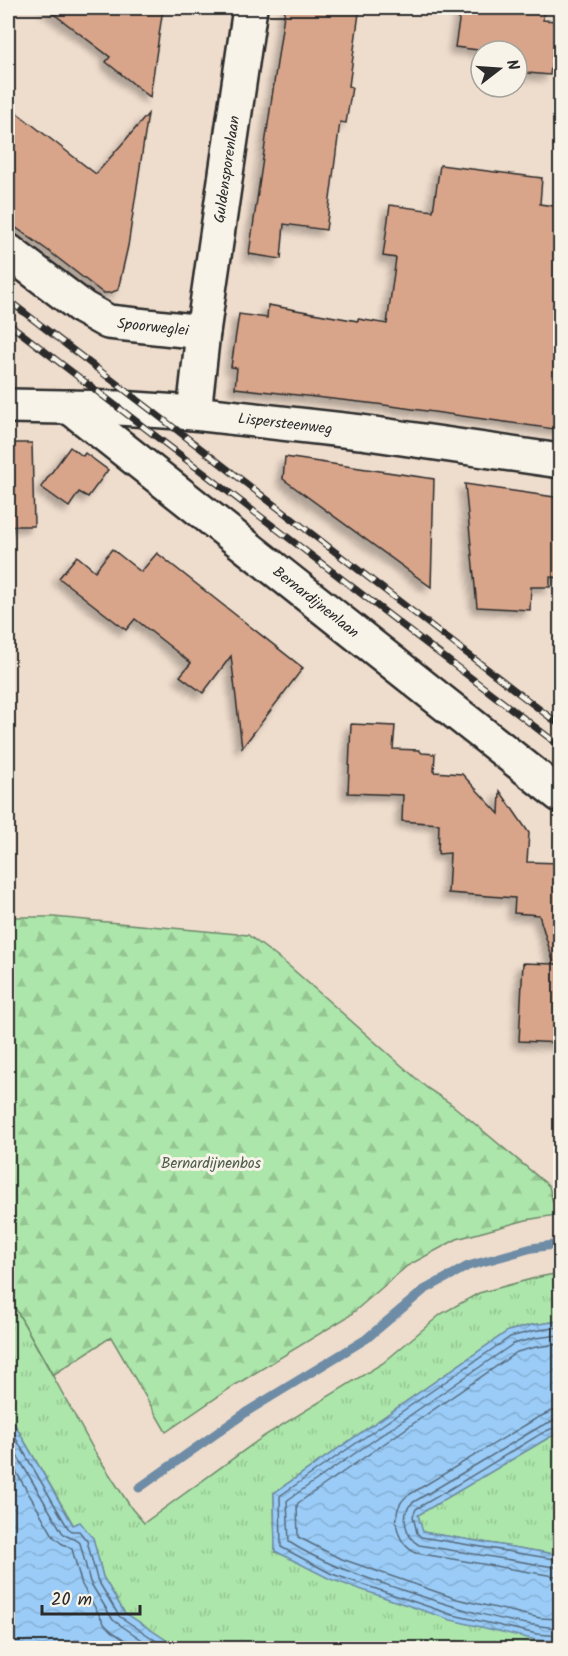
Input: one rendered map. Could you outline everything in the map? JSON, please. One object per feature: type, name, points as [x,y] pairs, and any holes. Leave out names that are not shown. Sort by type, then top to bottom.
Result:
[{"type":"street","name":"Guldensporenlaan","points":[[203,332],[250,8]]},
{"type":"street","name":"Spoorweglei","points":[[8,251],[83,308],[108,322],[203,332],[194,413]]},
{"type":"street","name":"Lispersteenweg","points":[[8,406],[150,409],[194,413],[361,432],[561,461]]},
{"type":"street","name":"Bernardijnenlaan","points":[[70,407],[561,795]]},
{"type":"green space","name":"Bernardijnenbos","points":[[8,917],[53,917],[248,935],[289,966],[427,1088],[450,1103],[549,1186],[556,1215],[526,1220],[457,1239],[407,1266],[349,1316],[232,1387],[166,1432],[111,1337],[53,1375],[8,1295]]},
{"type":"green space","points":[[560,1273],[560,1321],[508,1331],[274,1493],[275,1552],[536,1640],[560,1642],[560,1648],[178,1648],[124,1612],[103,1577],[93,1538],[74,1526],[8,1413],[8,1295],[95,1452],[132,1509],[144,1523],[264,1436],[383,1363],[441,1314],[479,1293]]},
{"type":"green space","points":[[560,1432],[560,1555],[422,1532],[418,1515]]},
{"type":"water","points":[[560,1321],[560,1432],[418,1515],[423,1532],[560,1555],[560,1642],[536,1640],[451,1620],[330,1579],[275,1551],[274,1493],[508,1331]]},
{"type":"water","points":[[8,1413],[73,1525],[80,1522],[93,1538],[103,1577],[124,1612],[178,1648],[8,1648]]},
{"type":"building","points":[[46,8],[163,8],[150,97],[106,62],[110,57]]},
{"type":"building","points":[[285,8],[318,8],[359,13],[349,86],[352,87],[346,123],[340,122],[326,230],[284,224],[281,259],[249,254]]},
{"type":"building","points":[[461,8],[544,8],[543,20],[557,21],[550,75],[529,73],[529,39],[469,39],[469,49],[455,47]]},
{"type":"building","points":[[8,106],[96,174],[148,114],[128,246],[118,290],[103,293],[8,222]]},
{"type":"building","points":[[440,165],[542,178],[540,204],[561,207],[561,430],[377,404],[235,388],[237,368],[231,367],[239,314],[267,318],[268,305],[387,324],[396,258],[383,256],[390,205],[433,211]]},
{"type":"building","points":[[8,443],[32,443],[34,526],[8,526]]},
{"type":"building","points":[[70,447],[83,456],[85,453],[108,470],[88,497],[79,492],[69,507],[41,487]]},
{"type":"building","points":[[285,457],[434,479],[431,587],[283,479]]},
{"type":"building","points":[[465,484],[561,498],[561,578],[550,577],[550,587],[531,587],[530,610],[477,607]]},
{"type":"building","points":[[112,549],[141,572],[157,553],[303,668],[242,748],[231,656],[203,693],[180,676],[191,663],[135,619],[126,630],[59,578],[77,556],[95,571]]},
{"type":"building","points":[[351,724],[395,726],[393,749],[419,750],[422,753],[435,754],[434,772],[462,774],[499,814],[500,791],[529,833],[527,862],[561,863],[561,963],[555,964],[561,964],[561,1043],[519,1041],[523,963],[554,964],[539,915],[514,913],[515,898],[448,893],[450,853],[438,854],[439,824],[402,821],[403,795],[348,793]]},
{"type":"waterway","points":[[139,1488],[248,1411],[366,1339],[424,1290],[468,1266],[532,1248],[560,1244]]},
{"type":"railway","points":[[8,300],[560,725]]},
{"type":"railway","points":[[8,323],[560,746]]}]
